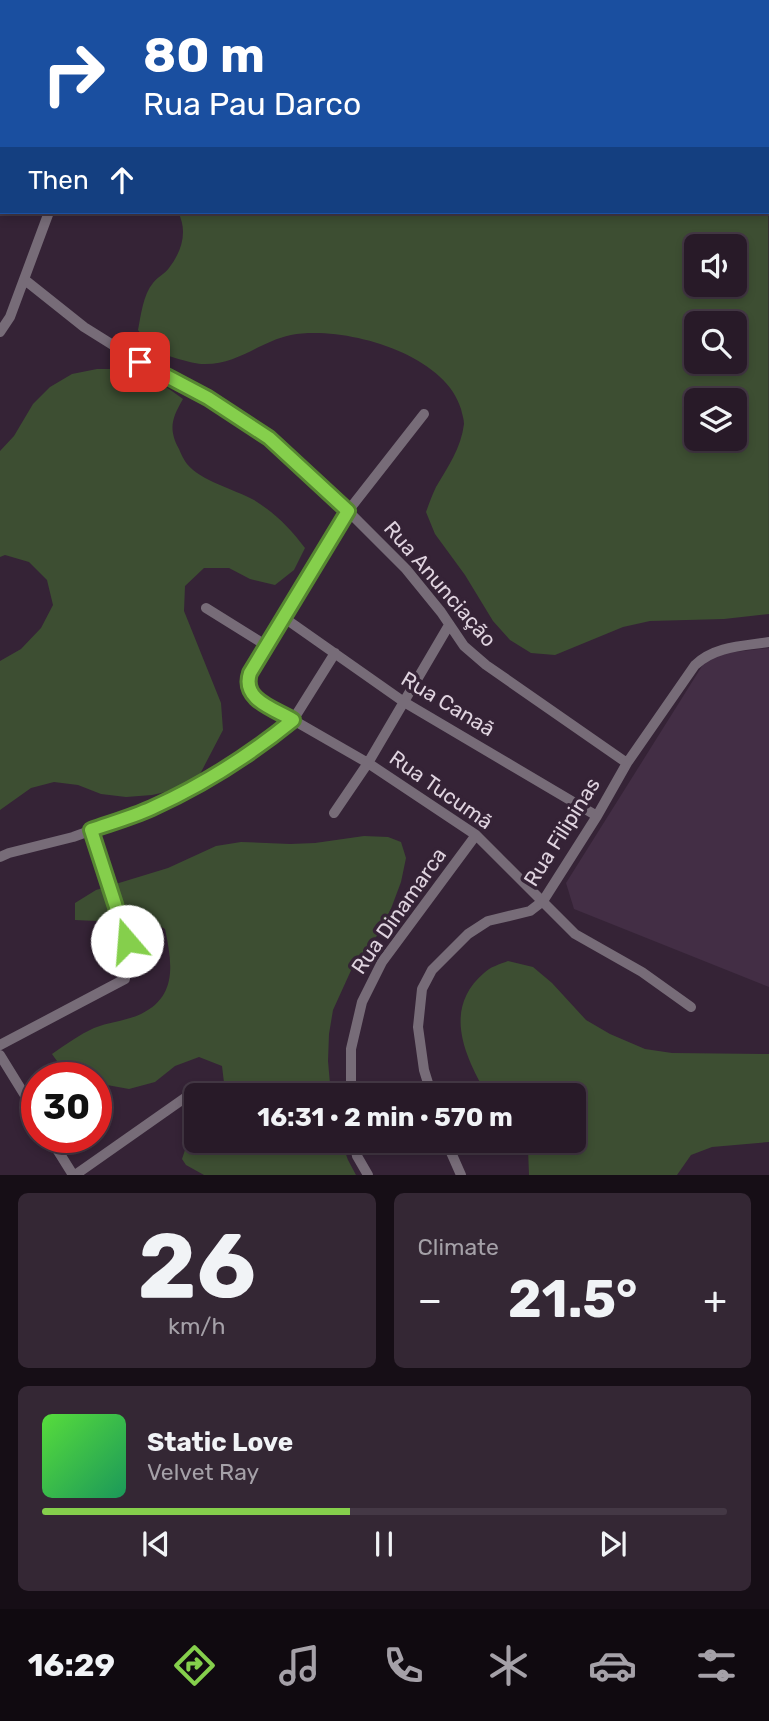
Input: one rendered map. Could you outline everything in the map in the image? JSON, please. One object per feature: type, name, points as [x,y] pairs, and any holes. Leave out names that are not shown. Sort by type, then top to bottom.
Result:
[{"type":"street","points":[[0,332],[10,317],[48,214]]},
{"type":"street","name":"Rua Anunciação","points":[[25,280],[84,327],[140,362],[208,398],[269,438],[406,569],[464,646],[486,665],[627,763]]},
{"type":"street","points":[[206,608],[267,646],[348,511],[424,414]]},
{"type":"street","name":"Rua Canaã","points":[[283,617],[404,702],[597,816]]},
{"type":"street","points":[[334,813],[368,763],[449,625]]},
{"type":"street","name":"Rua Filipinas","points":[[428,1083],[418,1027],[422,989],[432,970],[468,934],[488,922],[530,911],[543,901],[627,763],[695,665],[704,657],[724,649],[769,642]]},
{"type":"street","name":"Rua Tucumã","points":[[267,646],[247,681],[248,689],[255,698],[368,763],[476,835],[575,934],[642,972],[691,1007]]},
{"type":"street","points":[[0,857],[150,809],[220,772],[264,744],[293,720],[335,653]]},
{"type":"street","points":[[0,1045],[125,979],[127,941],[91,830]]},
{"type":"street","name":"Rua Dinamarca","points":[[351,1083],[351,1049],[362,1002],[382,962],[476,835]]},
{"type":"street","points":[[0,1055],[21,1089]]},
{"type":"street","points":[[60,1153],[74,1175],[184,1099]]},
{"type":"street","points":[[357,1153],[368,1175]]},
{"type":"street","points":[[451,1153],[461,1175]]},
{"type":"shaded area","points":[[769,648],[769,987],[574,909],[566,883],[709,655]]},
{"type":"green space","points":[[179,214],[768,214],[769,614],[724,619],[650,621],[623,627],[555,655],[531,653],[510,640],[493,621],[465,575],[435,534],[426,512],[457,449],[464,424],[461,409],[451,389],[435,372],[414,358],[390,347],[337,334],[291,335],[237,358],[214,364],[190,362],[154,350],[138,330],[143,305],[150,288],[177,255],[183,226]]},
{"type":"green space","points":[[97,369],[121,369],[155,379],[183,399],[174,418],[173,435],[187,464],[209,480],[262,505],[282,521],[305,548],[294,570],[275,585],[250,579],[229,568],[204,568],[185,586],[184,611],[221,703],[223,730],[199,776],[179,789],[126,797],[101,794],[78,785],[54,782],[31,788],[0,810],[0,661],[21,649],[41,628],[53,605],[47,580],[29,562],[5,555],[0,557],[0,451],[14,436],[33,404],[50,387],[72,374]]},
{"type":"green space","points":[[364,836],[388,837],[401,842],[406,858],[401,882],[383,928],[353,966],[333,1010],[329,1034],[330,1083],[224,1083],[222,1066],[199,1057],[175,1066],[155,1082],[129,1089],[112,1086],[112,1062],[59,1062],[52,1054],[73,1040],[94,1028],[141,1014],[153,1007],[167,988],[170,978],[165,929],[144,917],[75,920],[75,903],[96,890],[168,868],[216,846],[241,842],[315,843]]},
{"type":"green space","points":[[508,961],[533,967],[552,983],[586,1020],[645,1049],[672,1053],[769,1054],[769,1142],[712,1147],[691,1155],[677,1175],[529,1175],[528,1153],[586,1153],[586,1083],[481,1083],[465,1049],[461,1017],[471,987],[486,971]]},
{"type":"green space","points":[[184,1153],[345,1153],[356,1175],[204,1175],[186,1165],[182,1159]]},
{"type":"route","points":[[127,941],[91,830],[150,809],[185,792],[264,744],[293,720],[255,698],[248,689],[247,681],[348,511],[269,438],[208,398],[140,362]]}]
